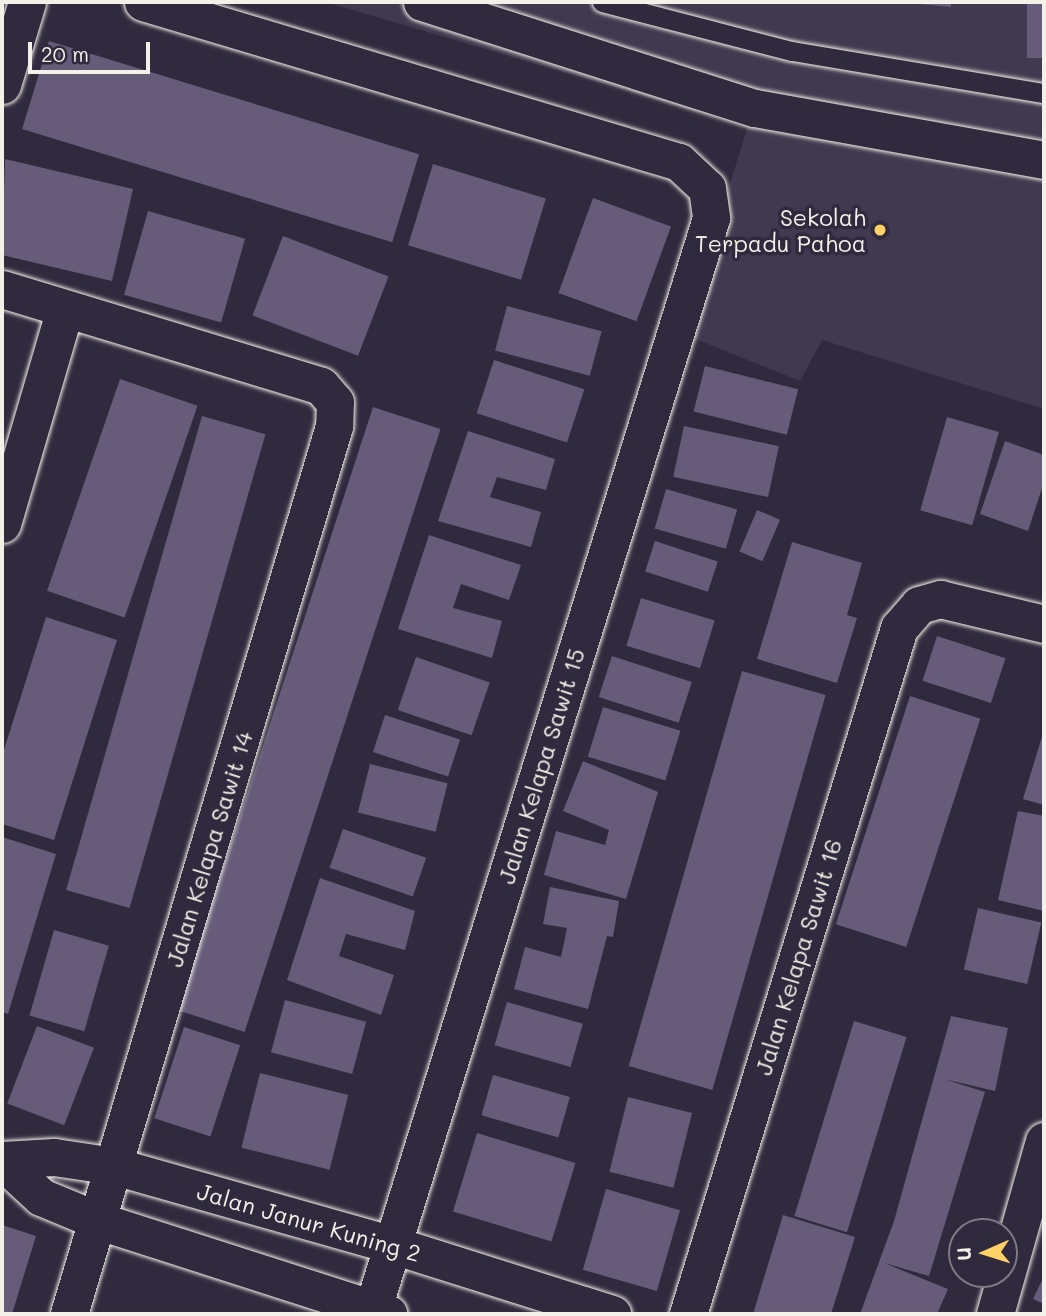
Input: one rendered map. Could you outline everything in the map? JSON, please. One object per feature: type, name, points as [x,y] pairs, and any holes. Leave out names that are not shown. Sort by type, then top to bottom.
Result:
[{"type":"street","points":[[2,85],[27,2]]},
{"type":"street","name":"Jalan Kelapa Sawit 15","points":[[143,2],[679,162],[707,188],[711,218],[393,1245],[377,1313]]},
{"type":"street","points":[[422,2],[490,12],[755,108],[1044,160]]},
{"type":"street","points":[[2,289],[65,309],[2,524]]},
{"type":"street","name":"Jalan Kelapa Sawit 14","points":[[65,309],[321,386],[335,402],[334,426],[99,1221],[69,1314]]},
{"type":"street","name":"Jalan Kelapa Sawit 16","points":[[688,1314],[899,628],[919,605],[940,599],[1044,624]]},
{"type":"street","points":[[995,1314],[1044,1141]]},
{"type":"street","name":"Jalan Janur Kuning 2","points":[[2,1161],[54,1157],[114,1167],[393,1245],[612,1314]]},
{"type":"street","name":"Jalan Janur Kuning 2","points":[[2,1161],[41,1197],[99,1221],[377,1313]]},
{"type":"lane","points":[[602,2],[792,51],[1044,93]]},
{"type":"shaded area","name":"Sekolah Terpadu Pahoa","points":[[325,2],[1044,2],[1044,409],[822,340],[800,381],[683,334],[748,126]]},
{"type":"building","points":[[898,2],[951,2],[951,7]]},
{"type":"building","points":[[1027,2],[1044,2],[1044,58],[1027,58]]},
{"type":"building","points":[[49,41],[419,154],[392,242],[22,129]]},
{"type":"building","points":[[5,159],[133,189],[112,281],[2,255]]},
{"type":"building","points":[[433,164],[546,198],[521,280],[408,245]]},
{"type":"building","points":[[593,198],[671,226],[636,321],[558,293]]},
{"type":"building","points":[[148,211],[245,239],[221,322],[124,295]]},
{"type":"building","points":[[283,236],[388,276],[358,356],[253,315]]},
{"type":"building","points":[[507,306],[602,331],[590,376],[495,350]]},
{"type":"building","points":[[494,360],[584,389],[567,443],[477,413]]},
{"type":"building","points":[[705,366],[798,389],[787,435],[694,412]]},
{"type":"building","points":[[120,379],[198,406],[125,617],[47,591]]},
{"type":"building","points":[[373,407],[441,429],[245,1032],[177,1010]]},
{"type":"building","points":[[202,416],[265,434],[130,908],[66,890]]},
{"type":"building","points":[[947,417],[999,432],[972,525],[920,510]]},
{"type":"building","points":[[684,426],[779,446],[768,497],[673,477]]},
{"type":"building","points":[[468,431],[555,459],[546,490],[497,477],[490,497],[541,512],[531,547],[438,521]]},
{"type":"building","points":[[1005,441],[1044,455],[1044,482],[1028,531],[980,514]]},
{"type":"building","points":[[666,489],[737,509],[726,549],[655,528]]},
{"type":"building","points":[[757,510],[780,520],[762,561],[739,551]]},
{"type":"building","points":[[429,535],[521,565],[509,600],[461,584],[453,608],[502,621],[492,658],[398,629]]},
{"type":"building","points":[[655,541],[718,561],[708,592],[645,571]]},
{"type":"building","points":[[792,542],[862,563],[847,615],[857,618],[837,683],[757,659]]},
{"type":"building","points":[[641,598],[715,621],[700,668],[626,646]]},
{"type":"building","points":[[46,617],[117,640],[54,840],[2,824],[2,756]]},
{"type":"building","points":[[937,636],[1005,658],[991,703],[922,681]]},
{"type":"building","points":[[612,656],[692,682],[679,723],[599,697]]},
{"type":"building","points":[[416,657],[490,682],[472,735],[398,710]]},
{"type":"building","points":[[742,671],[826,695],[712,1090],[629,1066]]},
{"type":"building","points":[[910,696],[980,719],[906,947],[836,924]]},
{"type":"building","points":[[603,707],[680,731],[665,780],[588,757]]},
{"type":"building","points":[[385,715],[460,739],[448,777],[373,752]]},
{"type":"building","points":[[1044,730],[1044,805],[1023,799]]},
{"type":"building","points":[[583,761],[658,792],[626,899],[544,875],[556,831],[605,845],[609,830],[563,811]]},
{"type":"building","points":[[370,764],[448,783],[436,832],[358,813]]},
{"type":"building","points":[[1018,811],[1044,816],[1044,911],[998,900]]},
{"type":"building","points":[[343,829],[426,858],[413,896],[330,868]]},
{"type":"building","points":[[2,837],[56,854],[8,1014],[2,1012]]},
{"type":"building","points":[[320,878],[415,911],[405,950],[346,934],[339,956],[394,975],[381,1015],[287,980]]},
{"type":"building","points":[[550,887],[619,901],[613,937],[607,936],[588,1009],[514,989],[525,947],[561,957],[567,928],[543,924]]},
{"type":"building","points":[[978,908],[1041,923],[1027,984],[964,969]]},
{"type":"building","points":[[54,930],[109,946],[84,1031],[29,1016]]},
{"type":"building","points":[[285,1000],[366,1022],[352,1074],[271,1052]]},
{"type":"building","points":[[507,1002],[583,1024],[571,1067],[495,1045]]},
{"type":"building","points":[[951,1016],[1008,1028],[995,1091],[944,1079],[985,1092],[929,1276],[884,1263],[948,1289],[937,1314],[860,1314],[894,1221]]},
{"type":"building","points":[[854,1021],[907,1037],[847,1232],[794,1216]]},
{"type":"building","points":[[37,1026],[94,1048],[64,1125],[7,1103]]},
{"type":"building","points":[[184,1027],[240,1045],[210,1137],[154,1118]]},
{"type":"building","points":[[260,1073],[348,1095],[330,1170],[241,1148]]},
{"type":"building","points":[[493,1075],[570,1097],[558,1137],[481,1115]]},
{"type":"building","points":[[628,1097],[692,1113],[673,1188],[609,1172]]},
{"type":"building","points":[[477,1133],[575,1163],[552,1242],[453,1211]]},
{"type":"building","points":[[606,1189],[680,1210],[657,1291],[583,1270]]},
{"type":"building","points":[[783,1215],[855,1237],[831,1314],[753,1314]]},
{"type":"building","points":[[2,1225],[36,1236],[12,1314],[2,1314]]},
{"type":"building","points":[[1044,1276],[1044,1304],[1033,1299]]},
{"type":"place","name":"Sekolah Terpadu Pahoa","points":[[880,230]]}]
